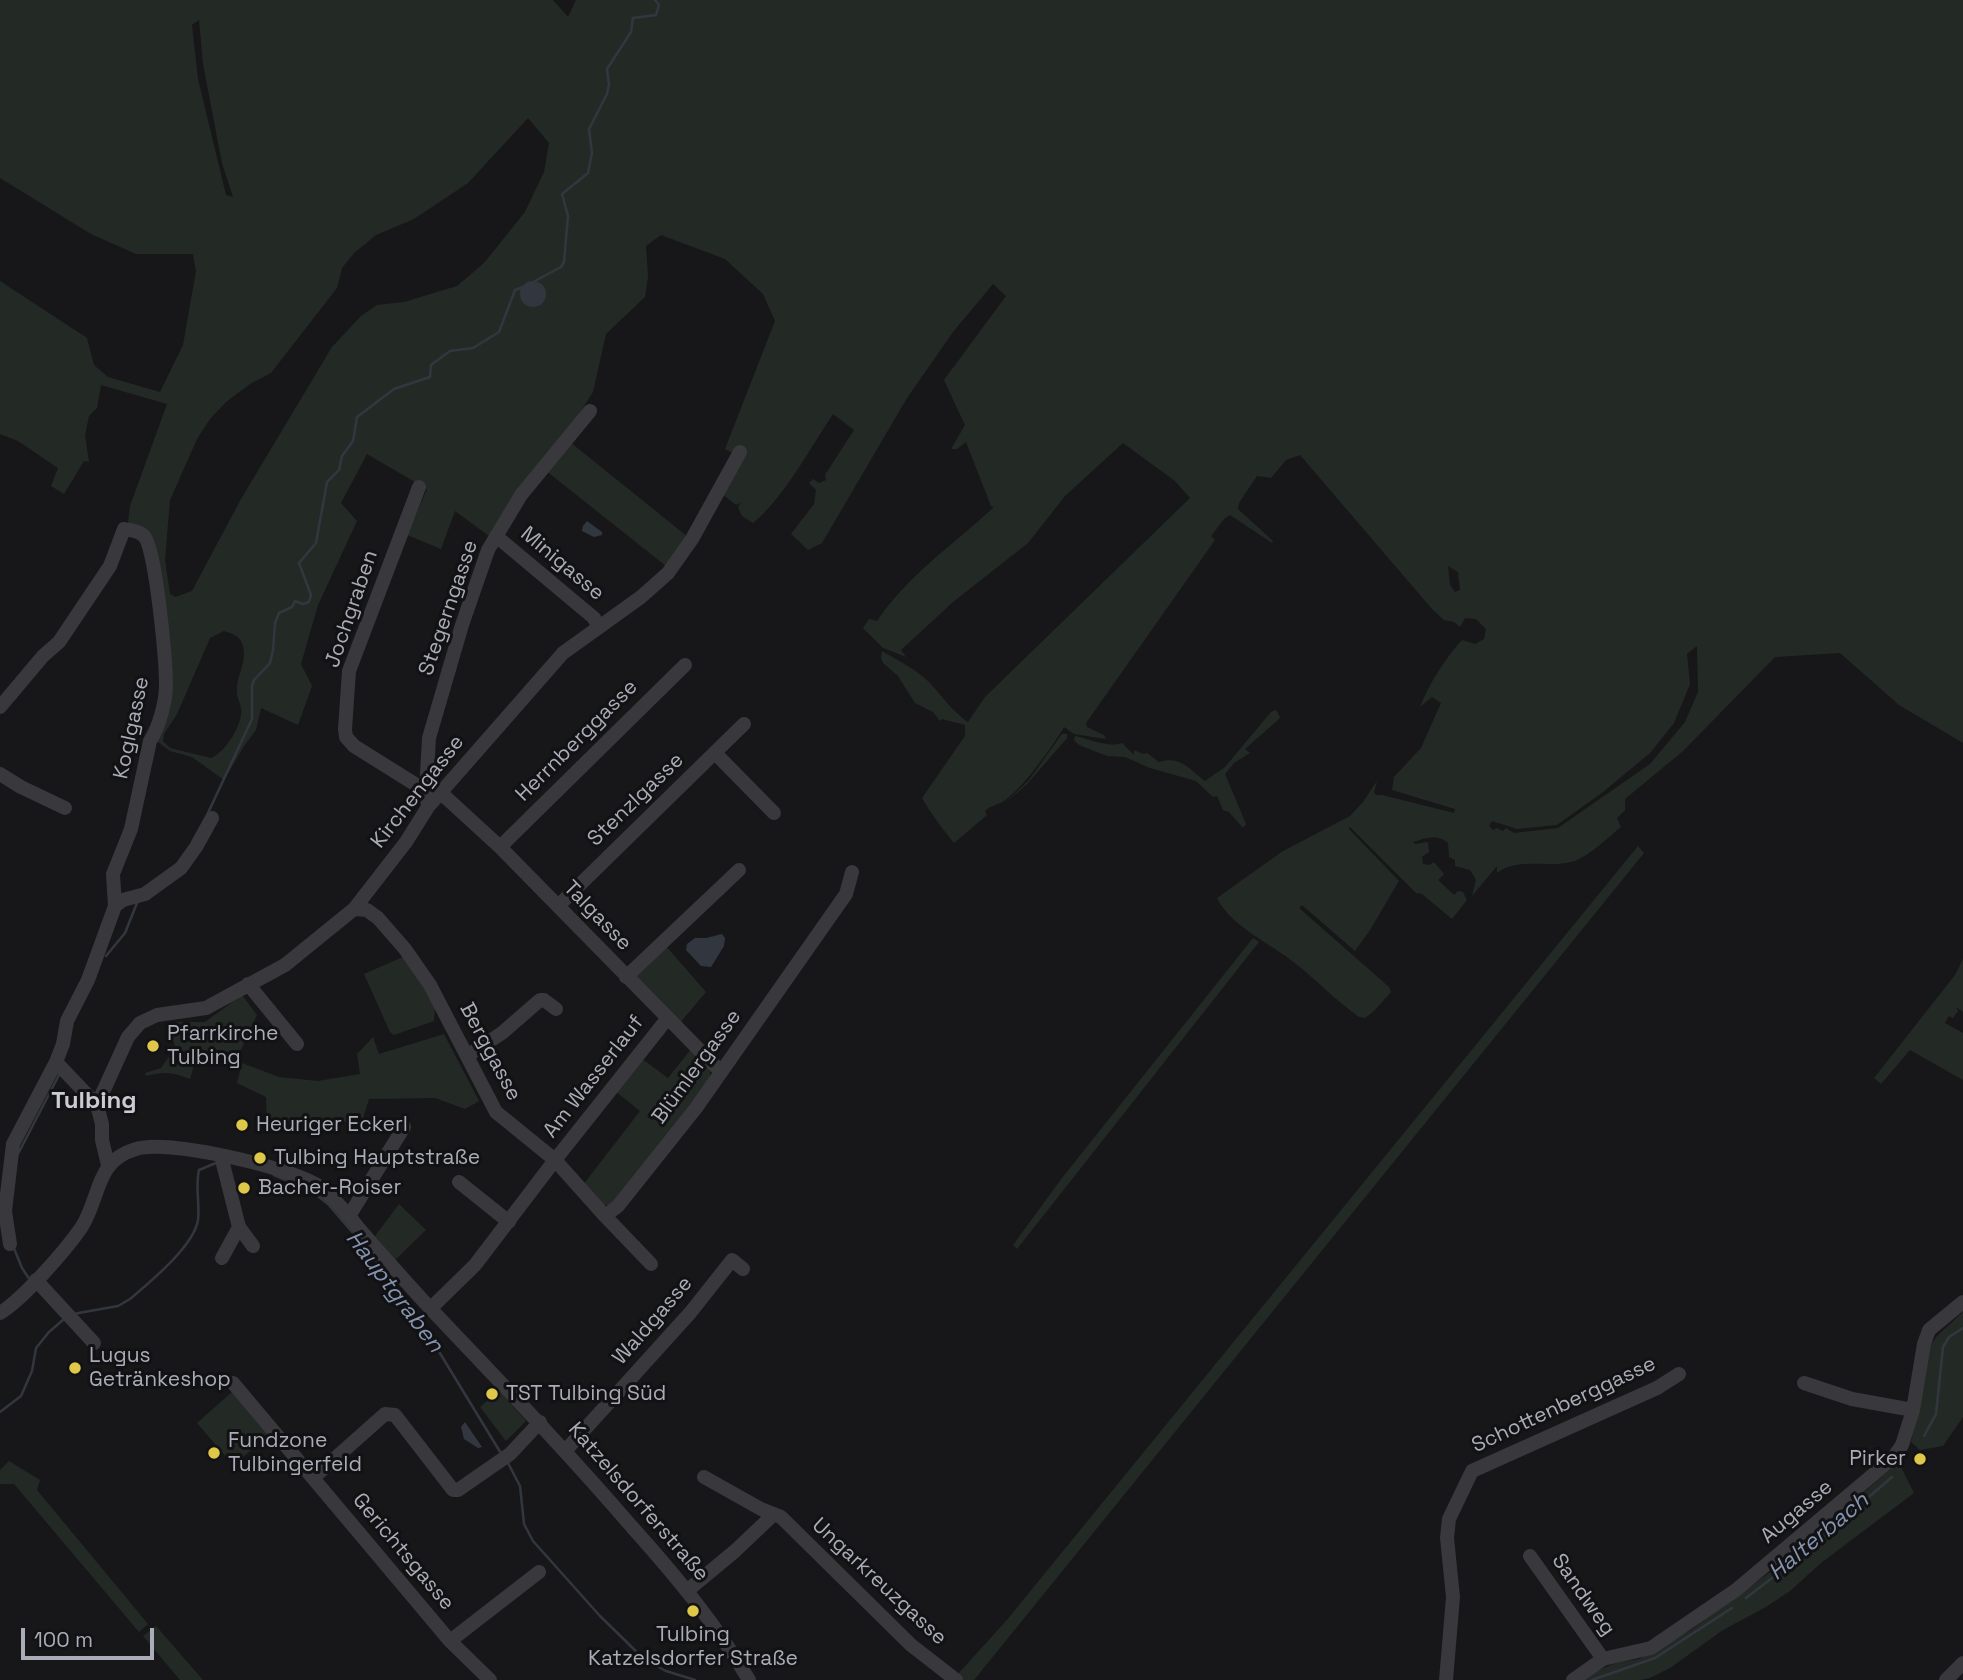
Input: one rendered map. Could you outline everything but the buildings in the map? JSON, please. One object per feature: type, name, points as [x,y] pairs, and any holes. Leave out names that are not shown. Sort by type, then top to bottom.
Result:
[{"type":"street","name":"Stegerngasse","points":[[433,791],[429,738],[462,625],[496,536],[521,495],[590,411]]},
{"type":"street","name":"Kirchengasse","points":[[97,1105],[128,1037],[140,1023],[157,1015],[206,1009],[285,965],[354,909],[406,842],[428,807],[433,791],[563,653],[641,597],[668,573],[692,539],[740,452]]},
{"type":"street","name":"Jochgraben","points":[[419,487],[349,671],[345,729],[346,737],[354,746],[433,791]]},
{"type":"street","name":"Koglgasse","points":[[6,687],[60,642],[110,566],[124,529],[142,534],[149,547],[164,651],[166,687],[155,733],[150,741],[131,828],[113,874],[114,906],[88,980],[67,1021],[56,1062],[13,1144],[5,1211],[10,1244]]},
{"type":"street","name":"Minigasse","points":[[496,536],[594,618],[598,626]]},
{"type":"street","name":"Herrnberggasse","points":[[500,847],[684,665]]},
{"type":"street","points":[[0,707],[6,687]]},
{"type":"street","name":"Stenzlgasse","points":[[558,906],[744,724]]},
{"type":"street","points":[[715,753],[774,813]]},
{"type":"street","points":[[0,774],[21,788],[65,808]]},
{"type":"street","name":"Talgasse","points":[[433,791],[500,847],[720,1072]]},
{"type":"street","points":[[114,906],[123,900],[145,894],[181,868],[212,818]]},
{"type":"street","points":[[626,977],[739,870]]},
{"type":"street","name":"Blümlergasse","points":[[606,1216],[618,1206],[696,1108],[846,894],[852,872]]},
{"type":"street","name":"Berggasse","points":[[354,909],[367,910],[378,918],[405,949],[430,985],[496,1112],[555,1160]]},
{"type":"street","points":[[248,984],[297,1044]]},
{"type":"street","points":[[467,1056],[502,1033],[540,1000],[556,1009]]},
{"type":"street","name":"Am Wasserlauf","points":[[555,1160],[667,1019]]},
{"type":"street","points":[[0,1313],[20,1298],[82,1227],[108,1165],[97,1105],[56,1062]]},
{"type":"street","points":[[349,1216],[404,1127]]},
{"type":"street","name":"Katzelsdorferstraße","points":[[108,1165],[127,1152],[149,1146],[177,1148],[222,1163],[289,1172],[308,1180],[327,1193],[430,1309],[566,1450],[688,1590],[749,1680]]},
{"type":"street","points":[[430,1309],[475,1265],[555,1160],[651,1264]]},
{"type":"street","points":[[222,1163],[239,1227],[253,1246]]},
{"type":"street","points":[[459,1182],[509,1222]]},
{"type":"street","points":[[222,1258],[239,1227]]},
{"type":"street","name":"Waldgasse","points":[[566,1450],[690,1313],[732,1260],[743,1269]]},
{"type":"street","points":[[36,1280],[69,1319],[94,1343]]},
{"type":"street","name":"Augasse","points":[[1573,1680],[1602,1659],[1651,1648],[1736,1590],[1894,1457],[1902,1445],[1913,1410],[1929,1330],[1963,1302]]},
{"type":"street","name":"Schottenberggasse","points":[[1446,1680],[1453,1597],[1447,1538],[1449,1519],[1472,1471],[1657,1388],[1679,1374]]},
{"type":"street","name":"Gerichtsgasse","points":[[233,1383],[450,1642],[490,1680]]},
{"type":"street","points":[[1804,1383],[1852,1399],[1913,1410]]},
{"type":"street","points":[[314,1477],[385,1414],[395,1415],[453,1489],[458,1490],[510,1454],[540,1422]]},
{"type":"street","name":"Ungarkreuzgasse","points":[[704,1477],[781,1517],[911,1645],[956,1680]]},
{"type":"street","points":[[688,1590],[735,1552],[774,1514]]},
{"type":"street","name":"Sandweg","points":[[1530,1556],[1602,1659]]},
{"type":"street","points":[[450,1642],[539,1572]]},
{"type":"street","points":[[1946,1680],[1963,1663]]},
{"type":"shaded area","points":[[0,0],[553,0],[568,17],[576,0],[1963,0],[1963,743],[1899,705],[1840,653],[1775,657],[1683,751],[1625,799],[1625,810],[1617,818],[1621,827],[1583,857],[1567,863],[1515,865],[1497,873],[1497,866],[1472,896],[1476,880],[1470,870],[1455,866],[1455,860],[1449,857],[1448,843],[1435,837],[1413,842],[1428,842],[1429,852],[1422,857],[1423,864],[1434,862],[1444,874],[1438,880],[1454,895],[1458,891],[1463,892],[1467,900],[1452,919],[1422,894],[1416,893],[1350,827],[1399,881],[1370,930],[1355,951],[1302,905],[1299,908],[1389,987],[1391,992],[1374,1011],[1365,1018],[1359,1017],[1286,956],[1242,927],[1217,898],[1283,851],[1350,816],[1377,781],[1374,792],[1376,795],[1454,813],[1455,809],[1392,790],[1394,777],[1421,748],[1441,703],[1432,697],[1420,707],[1438,672],[1462,640],[1475,644],[1484,639],[1486,629],[1476,619],[1465,618],[1460,627],[1454,622],[1444,620],[1300,455],[1286,460],[1271,478],[1257,476],[1239,503],[1238,509],[1273,541],[1272,543],[1230,515],[1224,519],[1211,536],[1215,540],[1086,723],[1087,727],[1104,735],[1106,739],[1074,734],[1064,727],[1020,787],[1004,801],[987,809],[987,815],[954,843],[922,798],[965,736],[965,725],[942,719],[940,721],[933,712],[915,703],[898,676],[883,663],[882,651],[924,677],[968,722],[985,697],[1190,498],[1175,481],[1123,443],[1065,496],[1028,543],[953,602],[901,650],[906,657],[883,648],[863,628],[869,619],[877,621],[917,575],[994,507],[991,506],[966,442],[957,449],[951,449],[965,425],[944,380],[1006,296],[993,284],[953,332],[907,398],[822,543],[808,550],[791,534],[814,504],[816,490],[809,483],[813,479],[819,483],[826,480],[825,475],[854,430],[833,414],[786,487],[764,513],[753,523],[742,516],[738,507],[741,502],[736,505],[722,494],[743,458],[725,449],[775,321],[763,294],[725,259],[661,235],[646,246],[648,276],[645,297],[606,334],[593,392],[565,436],[489,536],[455,511],[441,549],[407,535],[427,489],[367,454],[341,503],[357,521],[318,605],[301,664],[312,686],[298,725],[261,708],[256,730],[224,780],[192,757],[170,751],[155,740],[162,717],[152,546],[128,523],[130,506],[167,404],[101,385],[97,408],[89,416],[85,435],[89,462],[84,461],[64,494],[51,486],[58,468],[18,441],[0,434],[0,281],[87,338],[94,365],[108,377],[160,392],[183,345],[196,271],[193,254],[136,254],[91,234],[0,178]],"holes":[[[199,20],[203,64],[222,163],[233,197],[226,195],[198,79],[192,25]],[[528,118],[549,143],[544,172],[525,212],[484,263],[457,286],[404,302],[377,305],[361,316],[332,347],[241,499],[192,591],[175,597],[170,594],[165,560],[170,500],[197,439],[210,419],[226,402],[250,384],[271,373],[337,288],[342,268],[354,253],[376,235],[414,219],[468,183]],[[1448,566],[1458,572],[1460,590],[1455,592],[1450,585]],[[224,631],[237,636],[244,649],[237,690],[241,714],[237,729],[227,744],[211,758],[170,748],[163,741],[164,734],[177,714],[210,638]],[[1697,646],[1698,692],[1685,722],[1650,764],[1558,828],[1514,833],[1506,828],[1503,831],[1497,828],[1493,830],[1489,826],[1492,821],[1517,829],[1557,825],[1650,753],[1674,723],[1690,684],[1687,654]]]},
{"type":"shaded area","points":[[533,281],[542,285],[546,294],[542,303],[533,307],[524,303],[520,294],[524,285]]},
{"type":"shaded area","points":[[570,442],[688,537],[666,566],[545,470]]},
{"type":"shaded area","points":[[587,521],[602,532],[602,535],[594,537],[582,531]]},
{"type":"shaded area","points":[[1276,710],[1280,717],[1278,720],[1245,749],[1250,753],[1234,763],[1225,774],[1246,824],[1243,828],[1229,812],[1223,810],[1217,796],[1213,797],[1196,781],[1150,768],[1125,757],[1107,756],[1079,745],[1074,740],[1075,736],[1105,744],[1122,743],[1134,755],[1134,750],[1147,753],[1159,762],[1179,762],[1205,781],[1225,767],[1271,712]]},
{"type":"shaded area","points":[[1062,734],[1067,734],[1067,738],[1027,784],[1004,804],[1029,780]]},
{"type":"shaded area","points":[[1638,846],[1644,853],[974,1680],[964,1680],[957,1675],[1006,1621]]},
{"type":"shaded area","points":[[722,934],[725,938],[724,946],[711,967],[701,966],[686,950],[687,944],[695,938]]},
{"type":"shaded area","points":[[1253,938],[1259,942],[1017,1249],[1013,1245],[1062,1178]]},
{"type":"shaded area","points":[[665,945],[706,992],[679,1024],[636,979],[637,973]]},
{"type":"shaded area","points":[[405,956],[435,1007],[434,1021],[394,1035],[390,1032],[364,974]]},
{"type":"shaded area","points":[[1963,959],[1963,1012],[1956,1007],[1958,1011],[1953,1018],[1949,1016],[1945,1023],[1963,1033],[1963,1080],[1910,1050],[1881,1084],[1874,1078],[1955,975]]},
{"type":"shaded area","points":[[242,995],[257,1015],[237,1058],[227,1052],[196,1058],[190,1079],[168,1073],[146,1076],[145,1073],[161,1068],[175,1048],[174,1042],[166,1034],[170,1022],[205,1022]]},
{"type":"shaded area","points":[[444,1034],[479,1101],[465,1109],[435,1098],[369,1099],[363,1118],[322,1126],[267,1122],[266,1097],[237,1083],[242,1063],[279,1077],[318,1081],[360,1074],[357,1054],[373,1037],[379,1054]]},
{"type":"shaded area","points":[[691,1049],[709,1068],[711,1078],[611,1205],[603,1205],[583,1185],[640,1111],[615,1091],[642,1059],[668,1078]]},
{"type":"shaded area","points":[[399,1204],[426,1230],[395,1260],[375,1236]]},
{"type":"shaded area","points":[[1963,1312],[1963,1417],[1943,1446],[1920,1450],[1911,1442],[1929,1348],[1937,1336]]},
{"type":"shaded area","points":[[499,1391],[526,1421],[506,1441],[480,1407]]},
{"type":"shaded area","points":[[232,1392],[271,1434],[233,1465],[197,1423]]},
{"type":"shaded area","points":[[465,1422],[482,1447],[478,1448],[464,1439],[461,1427]]},
{"type":"shaded area","points":[[9,1461],[40,1480],[37,1490],[148,1624],[139,1632],[14,1484],[0,1484],[0,1470]]},
{"type":"shaded area","points":[[1894,1466],[1901,1467],[1914,1493],[1821,1563],[1790,1591],[1723,1630],[1670,1668],[1650,1678],[1583,1680],[1593,1672],[1619,1662],[1639,1659],[1691,1630],[1784,1562]]},
{"type":"shaded area","points":[[156,1626],[203,1680],[180,1680],[143,1636]]},
{"type":"waterway","points":[[535,281],[561,267],[564,262],[568,216],[562,194],[588,173],[592,153],[589,129],[607,94],[607,69],[631,32],[633,18],[656,15],[659,5],[655,0]]},
{"type":"waterway","points":[[207,815],[252,719],[252,686],[254,680],[270,663],[275,623],[279,613],[292,607],[295,601],[303,604],[309,602],[311,595],[299,563],[316,543],[327,482],[339,470],[342,456],[353,441],[357,417],[394,389],[430,377],[431,365],[450,351],[473,348],[499,332],[515,290],[523,287]]},
{"type":"waterway","points":[[106,956],[125,933],[137,903]]},
{"type":"waterway","points":[[18,1154],[60,1073]]},
{"type":"waterway","name":"Hauptgraben","points":[[73,1314],[118,1306],[130,1299],[170,1263],[195,1230],[198,1220],[199,1170],[216,1163]]},
{"type":"waterway","name":"Hauptgraben","points":[[274,1175],[311,1191],[328,1204],[365,1247],[424,1327],[502,1455]]},
{"type":"waterway","points":[[13,1246],[30,1280]]},
{"type":"waterway","name":"Hauptgraben","points":[[0,1412],[21,1396],[32,1371],[36,1348],[64,1319]]},
{"type":"waterway","name":"Halterbach","points":[[1924,1436],[1936,1414],[1943,1347],[1949,1337],[1963,1328]]},
{"type":"waterway","name":"Hauptgraben","points":[[508,1463],[520,1486],[524,1524],[533,1541],[600,1616],[645,1660],[666,1671],[695,1680]]},
{"type":"waterway","name":"Halterbach","points":[[1746,1598],[1797,1559],[1892,1477]]},
{"type":"waterway","name":"Halterbach","points":[[1592,1680],[1655,1658],[1732,1608]]},
{"type":"place","name":"Pfarrkirche Tulbing","points":[[153,1046]]},
{"type":"place","name":"Heuriger Eckerl","points":[[242,1125]]},
{"type":"place","name":"Tulbing Hauptstraße","points":[[260,1158]]},
{"type":"place","name":"Bacher-Roiser","points":[[244,1188]]},
{"type":"place","name":"Lugus Getränkeshop","points":[[75,1368]]},
{"type":"place","name":"TST Tulbing Süd","points":[[492,1394]]},
{"type":"place","name":"Fundzone Tulbingerfeld","points":[[214,1453]]},
{"type":"place","name":"Pirker","points":[[1920,1459]]},
{"type":"place","name":"Tulbing Katzelsdorfer Straße","points":[[693,1611]]},
{"type":"district","name":"Tulbing","points":[[94,1101]]}]
